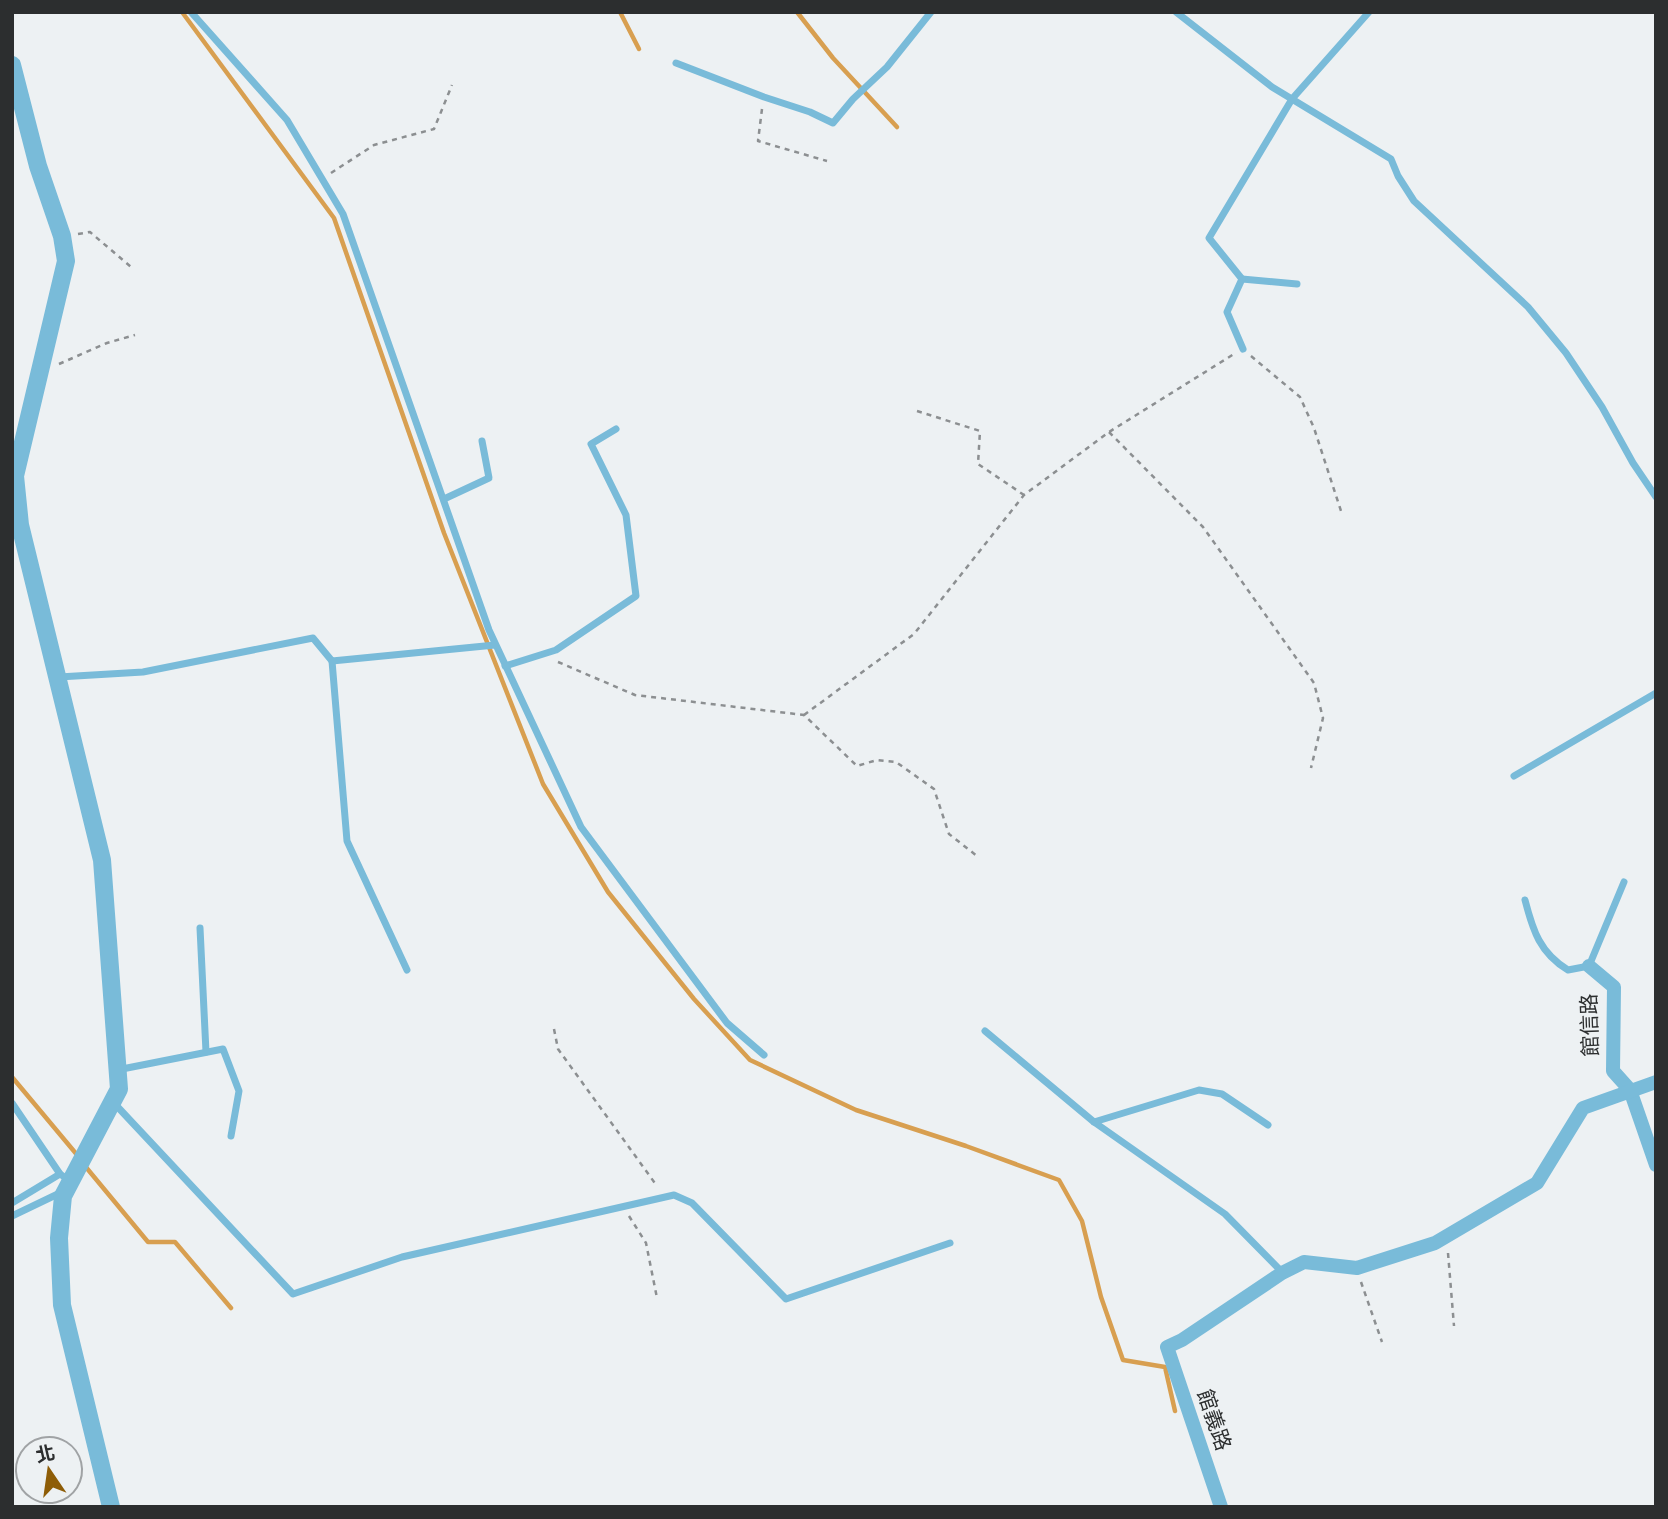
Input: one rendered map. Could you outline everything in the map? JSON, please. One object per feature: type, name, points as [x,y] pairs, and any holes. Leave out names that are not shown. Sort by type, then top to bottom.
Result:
[{"type":"street","points":[[12,65],[38,166],[62,236],[66,261],[15,476],[20,525],[102,860],[119,1089],[71,1175],[64,1196],[59,1238],[62,1305],[111,1507]]},
{"type":"street","name":"館信路","points":[[1589,966],[1614,987],[1613,1071],[1630,1090],[1656,1165]]},
{"type":"street","points":[[1282,1273],[1304,1262],[1357,1268],[1435,1243],[1537,1182],[1583,1108],[1656,1082]]},
{"type":"street","name":"館義路","points":[[1221,1507],[1167,1347],[1182,1340],[1282,1273]]},
{"type":"lane","points":[[191,12],[288,120],[343,214],[495,645],[581,827],[727,1023],[764,1055]]},
{"type":"lane","points":[[676,63],[833,123],[887,66],[931,12]]},
{"type":"lane","points":[[1176,12],[1272,87],[1391,159],[1413,201],[1528,307],[1566,354],[1602,407],[1633,463],[1656,497]]},
{"type":"lane","points":[[1297,284],[1242,279],[1209,238],[1292,99],[1369,12]]},
{"type":"lane","points":[[1242,279],[1227,312],[1243,349]]},
{"type":"lane","points":[[505,666],[556,650],[636,596],[626,516],[590,444],[616,429]]},
{"type":"lane","points":[[444,499],[489,478],[482,441]]},
{"type":"lane","points":[[58,677],[143,672],[313,638],[332,661],[347,841],[407,970]]},
{"type":"lane","points":[[332,661],[495,645]]},
{"type":"lane","points":[[1514,776],[1656,693]]},
{"type":"lane","points":[[1525,900],[1533,930],[1551,960],[1568,970],[1589,966],[1624,882]]},
{"type":"lane","points":[[200,928],[206,1052]]},
{"type":"lane","points":[[985,1031],[1094,1122],[1225,1214],[1282,1273]]},
{"type":"lane","points":[[117,1070],[223,1049],[239,1091],[231,1136]]},
{"type":"lane","points":[[1094,1122],[1199,1090],[1223,1094],[1268,1125]]},
{"type":"lane","points":[[112,1101],[293,1294],[402,1257],[674,1195],[692,1203],[786,1299],[950,1243]]},
{"type":"lane","points":[[12,1103],[71,1175]]},
{"type":"lane","points":[[12,1203],[71,1175]]},
{"type":"lane","points":[[12,1216],[71,1175]]},
{"type":"path","points":[[322,178],[374,145],[434,129],[452,85]]},
{"type":"path","points":[[764,97],[758,141],[827,161]]},
{"type":"path","points":[[62,236],[90,232],[131,267]]},
{"type":"path","points":[[40,372],[107,343],[135,335]]},
{"type":"path","points":[[804,715],[914,634],[1024,495],[1109,432],[1243,349],[1300,397],[1314,428],[1342,514]]},
{"type":"path","points":[[918,411],[980,431],[978,464],[1024,495]]},
{"type":"path","points":[[1109,432],[1203,527],[1314,683],[1324,719],[1311,768]]},
{"type":"path","points":[[542,655],[635,695],[804,715],[857,766],[877,760],[896,762],[933,789],[949,834],[977,856]]},
{"type":"path","points":[[554,1029],[558,1049],[666,1197]]},
{"type":"path","points":[[623,1207],[646,1243],[657,1298]]},
{"type":"path","points":[[1444,1237],[1450,1266],[1454,1326]]},
{"type":"path","points":[[1357,1268],[1370,1314],[1382,1342]]},
{"type":"waterway","points":[[182,12],[334,218],[444,533],[543,784],[608,892],[694,999],[750,1060],[856,1110],[1059,1180],[1082,1221],[1101,1297],[1123,1360],[1165,1367],[1175,1411]]},
{"type":"waterway","points":[[620,12],[639,49]]},
{"type":"waterway","points":[[797,12],[833,58],[897,127]]},
{"type":"waterway","points":[[12,1077],[78,1156]]},
{"type":"waterway","points":[[85,1166],[148,1242],[175,1242],[231,1308]]}]
